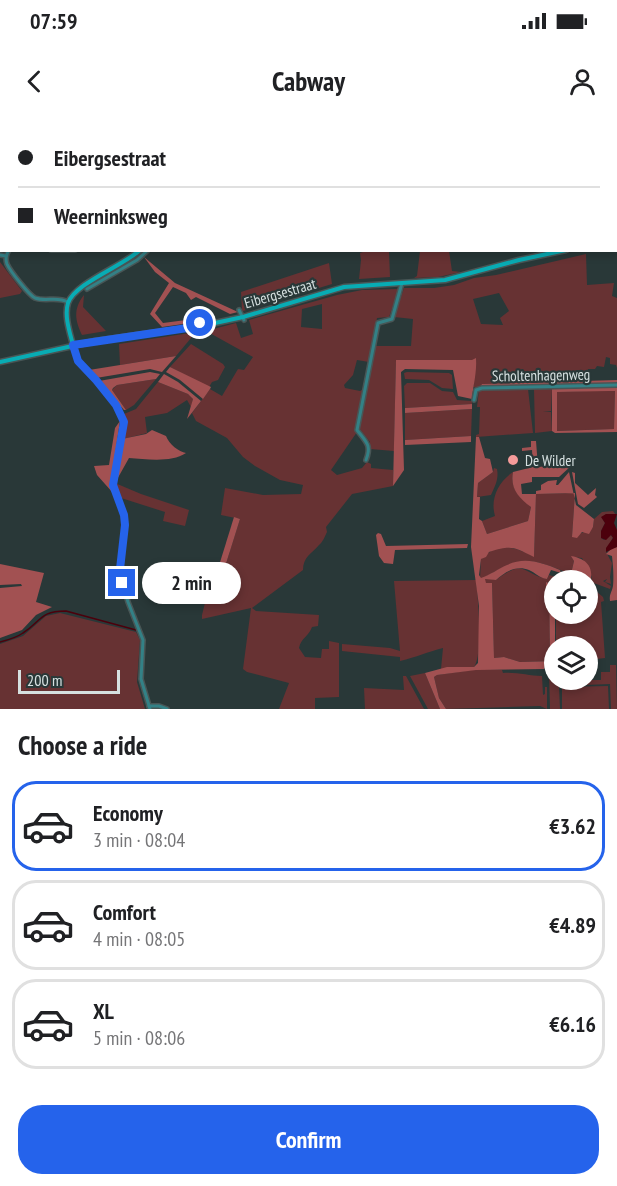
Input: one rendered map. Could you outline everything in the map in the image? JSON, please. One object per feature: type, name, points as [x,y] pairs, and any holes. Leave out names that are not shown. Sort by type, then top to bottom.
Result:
[{"type":"main road","points":[[73,345],[67,317],[68,302],[79,289],[137,252]]},
{"type":"main road","name":"Eibergsestraat","points":[[0,362],[73,345],[244,318],[344,287],[446,280],[557,252]]},
{"type":"street","points":[[8,252],[6,256],[8,266],[33,296],[57,298],[68,302]]},
{"type":"street","points":[[87,290],[137,260],[146,252]]},
{"type":"street","points":[[0,255],[6,256]]},
{"type":"street","points":[[366,460],[368,442],[357,430],[370,372],[375,333],[378,323],[392,319],[402,283]]},
{"type":"street","points":[[239,310],[244,318]]},
{"type":"street","points":[[73,345],[78,361],[116,405],[124,422],[113,485],[124,515],[125,525],[120,574],[143,640],[141,679],[149,707],[159,705],[167,709]]},
{"type":"street","name":"Scholtenhagenweg","points":[[474,400],[476,390],[482,388],[617,385]]},
{"type":"shaded area","points":[[389,252],[390,277],[359,279],[360,253]]},
{"type":"shaded area","points":[[420,252],[449,252],[452,271],[461,272],[438,277],[414,278],[417,276]]},
{"type":"shaded area","points":[[586,254],[587,285],[614,283],[612,296],[617,298],[617,368],[616,365],[610,364],[610,358],[606,357],[604,367],[597,366],[595,369],[588,369],[587,381],[482,384],[480,387],[473,387],[473,360],[396,360],[394,451],[370,449],[370,442],[359,428],[375,346],[411,346],[413,319],[394,317],[404,288],[434,288]],"holes":[[[499,293],[509,311],[500,318],[503,325],[481,324],[473,299]]]},
{"type":"shaded area","points":[[144,257],[175,283],[238,312],[230,314],[196,297],[191,300],[186,293],[173,287],[155,313],[163,323],[186,320],[190,323],[162,327],[150,314],[169,283],[155,272]]},
{"type":"shaded area","points":[[0,262],[22,291],[20,294],[0,298]]},
{"type":"shaded area","points":[[329,263],[332,284],[242,310],[241,292]]},
{"type":"shaded area","points":[[399,289],[389,317],[377,318],[369,362],[357,360],[353,375],[344,385],[345,388],[360,391],[364,389],[356,424],[357,432],[331,470],[337,475],[362,468],[367,462],[371,464],[371,468],[393,470],[393,486],[352,494],[326,527],[327,532],[324,539],[310,553],[303,570],[252,608],[256,611],[319,615],[318,626],[312,627],[299,648],[305,657],[321,658],[322,649],[329,649],[329,641],[339,643],[339,697],[315,698],[315,709],[279,709],[289,683],[243,669],[251,608],[202,619],[202,615],[208,591],[213,585],[219,586],[240,519],[221,515],[225,488],[263,495],[301,494],[303,485],[280,480],[255,466],[243,457],[227,438],[196,421],[192,413],[210,389],[222,396],[238,369],[244,370],[253,357],[206,331],[236,323],[241,338],[253,334],[249,320],[362,290]],"holes":[[[322,304],[322,329],[301,327],[302,309]]]},
{"type":"shaded area","points":[[84,295],[83,307],[106,331],[82,335],[76,315],[78,305]]},
{"type":"shaded area","points":[[196,332],[176,356],[120,365],[119,344]]},
{"type":"shaded area","points":[[191,344],[225,367],[218,380],[212,382],[209,387],[170,367]]},
{"type":"shaded area","points":[[176,356],[162,372],[150,369],[96,378],[89,370]]},
{"type":"shaded area","points":[[476,358],[472,399],[458,396],[453,370],[405,369],[401,372],[404,470],[393,486],[396,360],[472,360]]},
{"type":"shaded area","points":[[170,367],[211,387],[203,399],[166,372]]},
{"type":"shaded area","points":[[150,372],[160,374],[156,379],[117,385],[113,388],[112,390],[126,410],[99,381]]},
{"type":"shaded area","points":[[404,373],[449,373],[452,375],[453,389],[442,388],[429,380],[405,379]]},
{"type":"shaded area","points":[[164,374],[201,401],[187,419],[193,399],[188,394],[158,382]]},
{"type":"shaded area","points":[[156,379],[134,405],[126,410],[112,390],[117,385]]},
{"type":"shaded area","points":[[617,380],[617,384],[480,387],[482,384]]},
{"type":"shaded area","points":[[158,382],[188,394],[193,399],[191,407],[187,400],[167,413],[145,417],[147,433],[123,439],[124,414],[136,409]]},
{"type":"shaded area","points":[[407,383],[430,383],[442,391],[453,392],[457,400],[472,401],[472,404],[405,408],[404,386]]},
{"type":"shaded area","points":[[617,387],[617,432],[555,433],[552,431],[552,389]],"holes":[[[615,391],[614,429],[557,431],[557,392]]]},
{"type":"shaded area","points":[[528,389],[533,433],[476,437],[479,434],[480,407],[477,407],[479,390]]},
{"type":"shaded area","points":[[534,389],[552,389],[551,411],[543,412],[551,412],[552,431],[535,433]]},
{"type":"shaded area","points":[[615,390],[614,429],[556,431],[557,392]]},
{"type":"shaded area","points":[[472,404],[472,409],[405,413],[405,408]]},
{"type":"shaded area","points":[[472,409],[471,436],[405,440],[405,413]]},
{"type":"shaded area","points":[[120,421],[112,474],[113,493],[97,475],[94,466],[109,465],[115,428]]},
{"type":"shaded area","points":[[152,430],[166,436],[174,447],[186,453],[166,459],[129,458],[115,483],[122,439],[146,434]]},
{"type":"shaded area","points":[[471,436],[471,442],[405,445],[405,440]]},
{"type":"shaded area","points":[[476,437],[479,437],[485,458],[490,459],[493,472],[478,483],[479,519],[487,534],[528,521],[531,507],[519,496],[512,478],[513,472],[533,467],[532,450],[522,451],[522,448],[531,447],[531,441],[536,441],[538,467],[570,464],[571,466],[559,477],[532,477],[532,482],[521,484],[522,494],[536,494],[534,557],[512,548],[503,548],[489,552],[481,559],[479,575],[481,578],[520,561],[541,563],[560,570],[544,570],[544,578],[520,568],[507,572],[496,580],[485,579],[486,583],[492,583],[494,658],[504,657],[520,662],[544,661],[544,669],[476,670],[437,675],[434,677],[439,698],[446,709],[440,709],[425,673],[447,667],[474,667],[478,663],[479,606],[471,547]]},
{"type":"shaded area","points":[[494,468],[497,469],[497,476],[491,495],[477,497],[478,483],[493,472]]},
{"type":"shaded area","points":[[513,472],[514,488],[531,507],[528,521],[487,534],[482,521],[495,516],[496,491]]},
{"type":"shaded area","points":[[569,472],[573,493],[536,494],[536,491],[541,490],[541,485],[548,481],[557,480],[556,485],[558,485]]},
{"type":"shaded area","points":[[572,472],[575,473],[575,483],[588,495],[596,488],[597,497],[584,508],[578,504]]},
{"type":"shaded area","points":[[115,483],[189,510],[185,526],[163,521],[165,512],[118,497]]},
{"type":"shaded area","points":[[575,493],[572,537],[593,527],[594,519],[602,512],[613,511],[616,515],[606,514],[602,518],[605,523],[601,531],[601,538],[604,540],[610,535],[613,537],[606,552],[612,563],[611,584],[605,582],[607,579],[603,581],[611,586],[610,589],[598,585],[598,570],[588,570],[582,558],[572,557],[574,561],[572,570],[560,570],[528,561],[509,565],[485,577],[496,580],[505,573],[518,568],[544,578],[544,624],[550,624],[550,636],[544,636],[544,661],[520,662],[504,657],[494,658],[492,583],[486,583],[480,579],[481,559],[494,550],[507,547],[534,556],[536,494]]},
{"type":"shaded area","points":[[575,499],[576,505],[594,519],[589,534],[582,532],[577,538],[572,537]]},
{"type":"shaded area","points":[[606,514],[617,514],[614,523],[617,530],[617,547],[606,552],[613,538],[611,535],[606,540],[601,538],[601,531],[605,523],[601,517]]},
{"type":"shaded area","points":[[234,517],[240,519],[219,586],[213,585]]},
{"type":"shaded area","points":[[381,534],[386,546],[468,544],[467,548],[395,550],[393,564],[384,563],[379,556],[376,535]]},
{"type":"shaded area","points":[[617,547],[617,600],[610,601],[613,588],[613,563],[612,556],[606,554],[612,548]]},
{"type":"shaded area","points":[[571,556],[585,561],[590,570],[572,570],[574,561]]},
{"type":"shaded area","points":[[0,564],[44,573],[36,602],[52,607],[36,615],[22,630],[0,638],[0,588],[22,586],[21,584],[0,585]]},
{"type":"shaded area","points":[[476,580],[479,639],[477,661],[474,667],[441,669],[443,648],[400,661],[400,657],[342,651],[342,644],[400,651],[394,581]]},
{"type":"shaded area","points":[[598,593],[603,597],[604,601],[601,602],[605,658],[598,659],[598,636],[556,636],[556,624],[598,624]]},
{"type":"shaded area","points":[[60,613],[136,632],[140,640],[137,682],[145,709],[0,709],[0,644],[23,636],[46,616]]},
{"type":"shaded area","points":[[550,624],[555,624],[555,636],[550,636]]},
{"type":"shaded area","points":[[610,665],[616,665],[617,709],[611,709],[610,684],[598,684],[598,680],[601,680],[601,672],[610,672]]},
{"type":"shaded area","points":[[479,669],[542,676],[543,695],[547,690],[547,709],[540,706],[446,709],[439,698],[434,677]]},
{"type":"shaded area","points":[[425,673],[440,709],[428,709],[410,676]]},
{"type":"shaded area","points":[[403,676],[406,676],[424,709],[365,709],[364,688],[404,690]]},
{"type":"shaded area","points":[[598,686],[608,686],[609,709],[562,709],[562,690],[598,690]]},
{"type":"shaded area","points":[[549,690],[559,690],[560,709],[550,709]]},
{"type":"waterway","points":[[0,642],[18,636],[46,615],[57,611],[66,611],[136,630]]},
{"type":"place","name":"De Wilder","points":[[513,460]]},
{"type":"route","points":[[122,583],[120,569],[125,525],[124,515],[113,485],[124,422],[116,405],[78,361],[73,345],[201,326],[200,323]]}]
